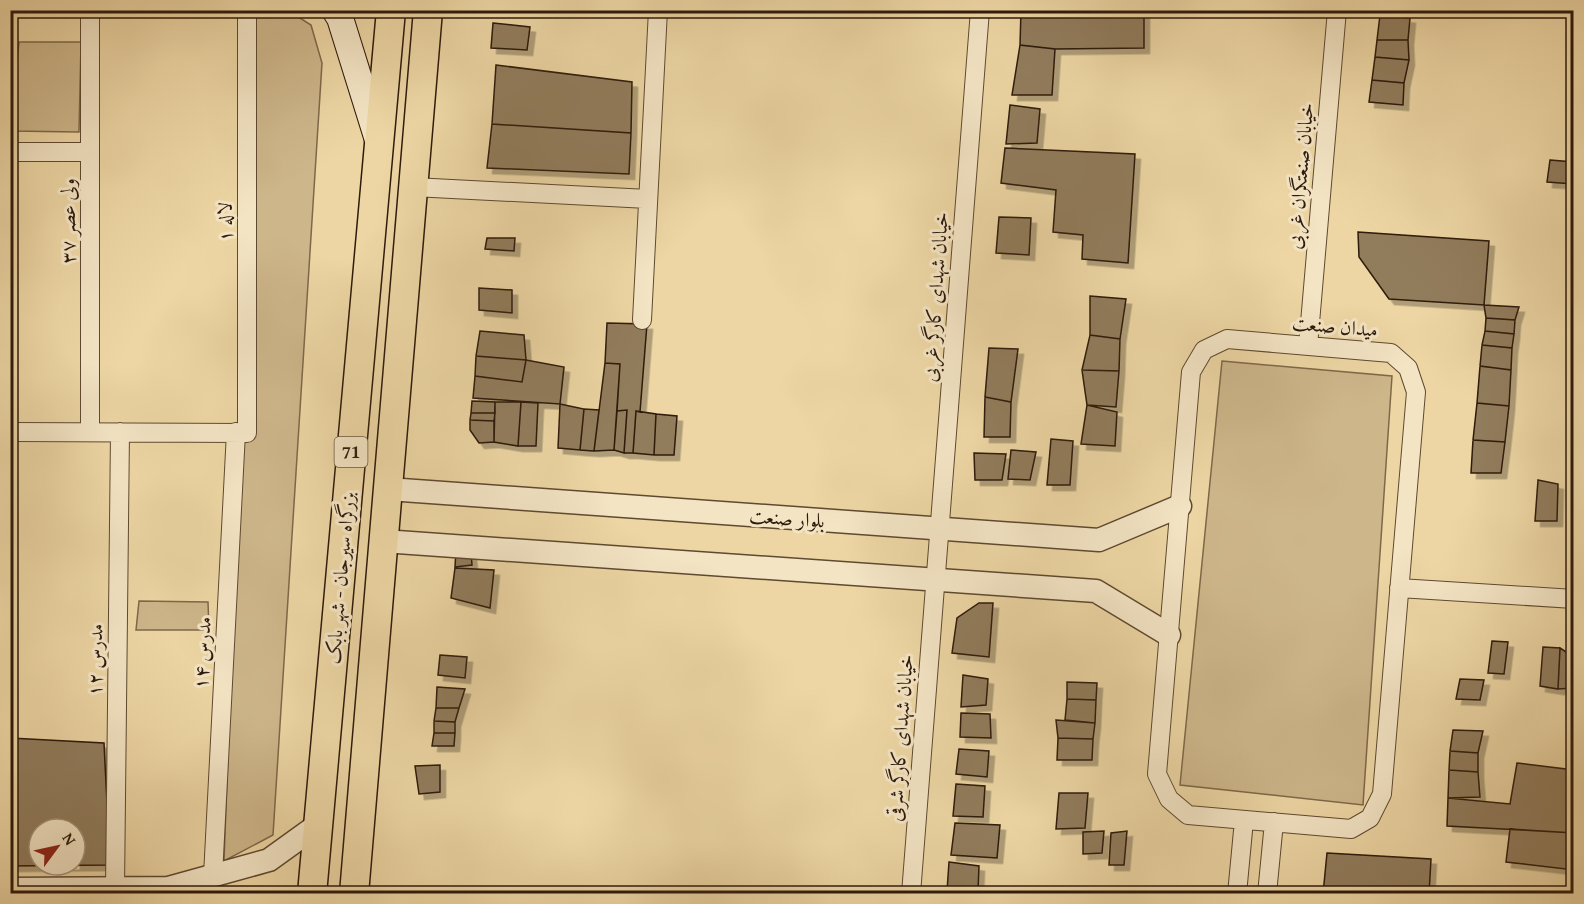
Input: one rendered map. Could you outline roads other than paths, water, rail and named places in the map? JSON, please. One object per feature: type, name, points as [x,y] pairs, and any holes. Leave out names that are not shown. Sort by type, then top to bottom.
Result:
[{"type":"highway","name":"بزرگراه سیرجان - شهر بابک","points":[[312,894],[391,10]]},
{"type":"highway","name":"بزرگراه سیرجان - شهر بابک","points":[[354,894],[428,10]]},
{"type":"main road","points":[[335,10],[340,18],[378,140]]},
{"type":"street","name":"ولی عصر ۳۷","points":[[90,10],[90,432]]},
{"type":"street","name":"لاله ۱","points":[[242,432],[247,10]]},
{"type":"street","points":[[642,320],[658,10]]},
{"type":"street","name":"خیابان شهدای کارگر غربی","points":[[935,583],[980,10]]},
{"type":"street","name":"خیابان صنعتگران غربی","points":[[1308,346],[1337,10]]},
{"type":"street","points":[[10,152],[90,152]]},
{"type":"street","points":[[413,187],[648,199]]},
{"type":"street","name":"میدان صنعت","points":[[1227,339],[1308,346],[1391,353],[1408,368],[1416,392],[1382,794],[1370,818],[1351,829],[1188,815],[1169,799],[1157,774],[1191,372],[1204,350],[1227,339]]},
{"type":"street","points":[[10,432],[242,432]]},
{"type":"street","name":"مدرس ۱۲","points":[[115,889],[120,432]]},
{"type":"street","name":"مدرس ۱۴","points":[[213,876],[242,432]]},
{"type":"street","name":"بلوار صنعت","points":[[388,489],[1099,540],[1179,506]]},
{"type":"street","points":[[383,541],[935,583],[1096,591],[1169,635]]},
{"type":"street","name":"خیابان شهدای کارگر شرقی","points":[[910,894],[935,583]]},
{"type":"street","points":[[1399,588],[1574,598]]},
{"type":"street","points":[[1237,894],[1244,820]]},
{"type":"street","points":[[1267,894],[1274,822]]},
{"type":"street","points":[[10,889],[169,891],[269,860],[319,824]]}]
